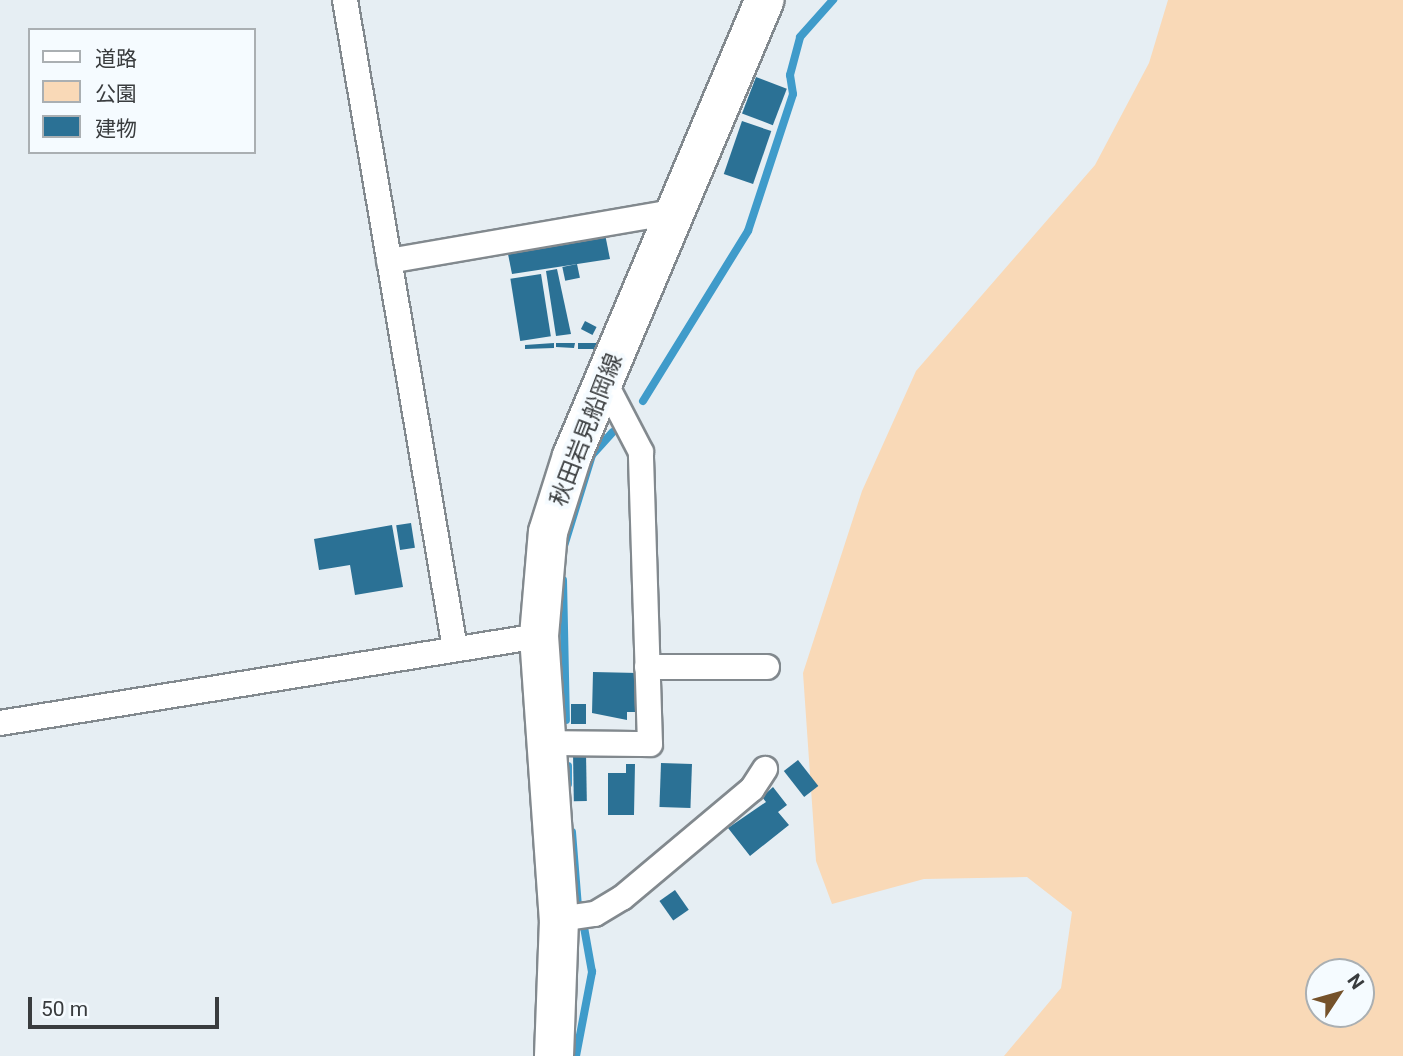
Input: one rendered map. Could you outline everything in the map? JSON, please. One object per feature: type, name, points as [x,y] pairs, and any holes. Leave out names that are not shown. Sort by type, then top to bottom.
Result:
[{"type":"main road","name":"秋田岩見船岡線","points":[[554,1056],[559,919],[539,636],[548,533],[604,381],[765,0]]},
{"type":"street","points":[[345,0],[455,648]]},
{"type":"street","points":[[390,261],[678,211]]},
{"type":"street","points":[[546,743],[650,744],[641,452],[604,381]]},
{"type":"street","points":[[0,723],[539,636]]},
{"type":"street","points":[[647,667],[767,667]]},
{"type":"street","points":[[559,919],[595,914],[622,898],[752,789],[765,769]]},
{"type":"green space","points":[[1168,0],[1403,0],[1403,1056],[1004,1056],[1061,988],[1072,912],[1027,877],[924,879],[832,904],[816,861],[803,673],[862,491],[916,371],[1095,165],[1149,63]]},
{"type":"building","points":[[756,77],[787,89],[773,125],[742,113]]},
{"type":"building","points":[[742,121],[771,131],[753,184],[724,174]]},
{"type":"building","points":[[605,234],[610,259],[512,274],[508,254]]},
{"type":"building","points":[[577,264],[580,278],[565,281],[562,267]]},
{"type":"building","points":[[557,269],[571,334],[556,336],[546,271]]},
{"type":"building","points":[[541,274],[551,336],[520,341],[510,279]]},
{"type":"building","points":[[585,321],[597,327],[592,335],[581,329]]},
{"type":"building","points":[[554,343],[554,348],[525,349],[525,345]]},
{"type":"building","points":[[556,343],[575,343],[574,348],[556,347]]},
{"type":"building","points":[[578,343],[598,343],[598,349],[578,349]]},
{"type":"building","points":[[411,523],[415,548],[400,550],[396,525]]},
{"type":"building","points":[[392,525],[403,587],[355,595],[350,565],[319,570],[314,539]]},
{"type":"building","points":[[593,672],[638,673],[637,712],[627,712],[627,720],[592,713]]},
{"type":"building","points":[[571,704],[586,704],[586,724],[571,724]]},
{"type":"building","points":[[573,753],[586,753],[587,801],[574,801]]},
{"type":"building","points":[[798,760],[818,786],[804,797],[784,771]]},
{"type":"building","points":[[661,763],[692,764],[690,808],[659,807]]},
{"type":"building","points":[[626,764],[635,764],[634,815],[608,815],[608,773],[626,773]]},
{"type":"building","points":[[773,787],[787,805],[778,812],[789,825],[750,856],[728,828],[766,802],[762,797]]},
{"type":"building","points":[[675,890],[689,910],[673,921],[659,901]]},
{"type":"waterway","points":[[643,401],[748,231],[793,94],[790,75],[800,37],[833,0]]},
{"type":"waterway","points":[[564,546],[592,455],[613,432]]},
{"type":"waterway","points":[[563,580],[566,720]]},
{"type":"waterway","points":[[568,766],[568,784]]},
{"type":"waterway","points":[[572,832],[578,906]]},
{"type":"waterway","points":[[576,1056],[592,972],[584,927]]}]
